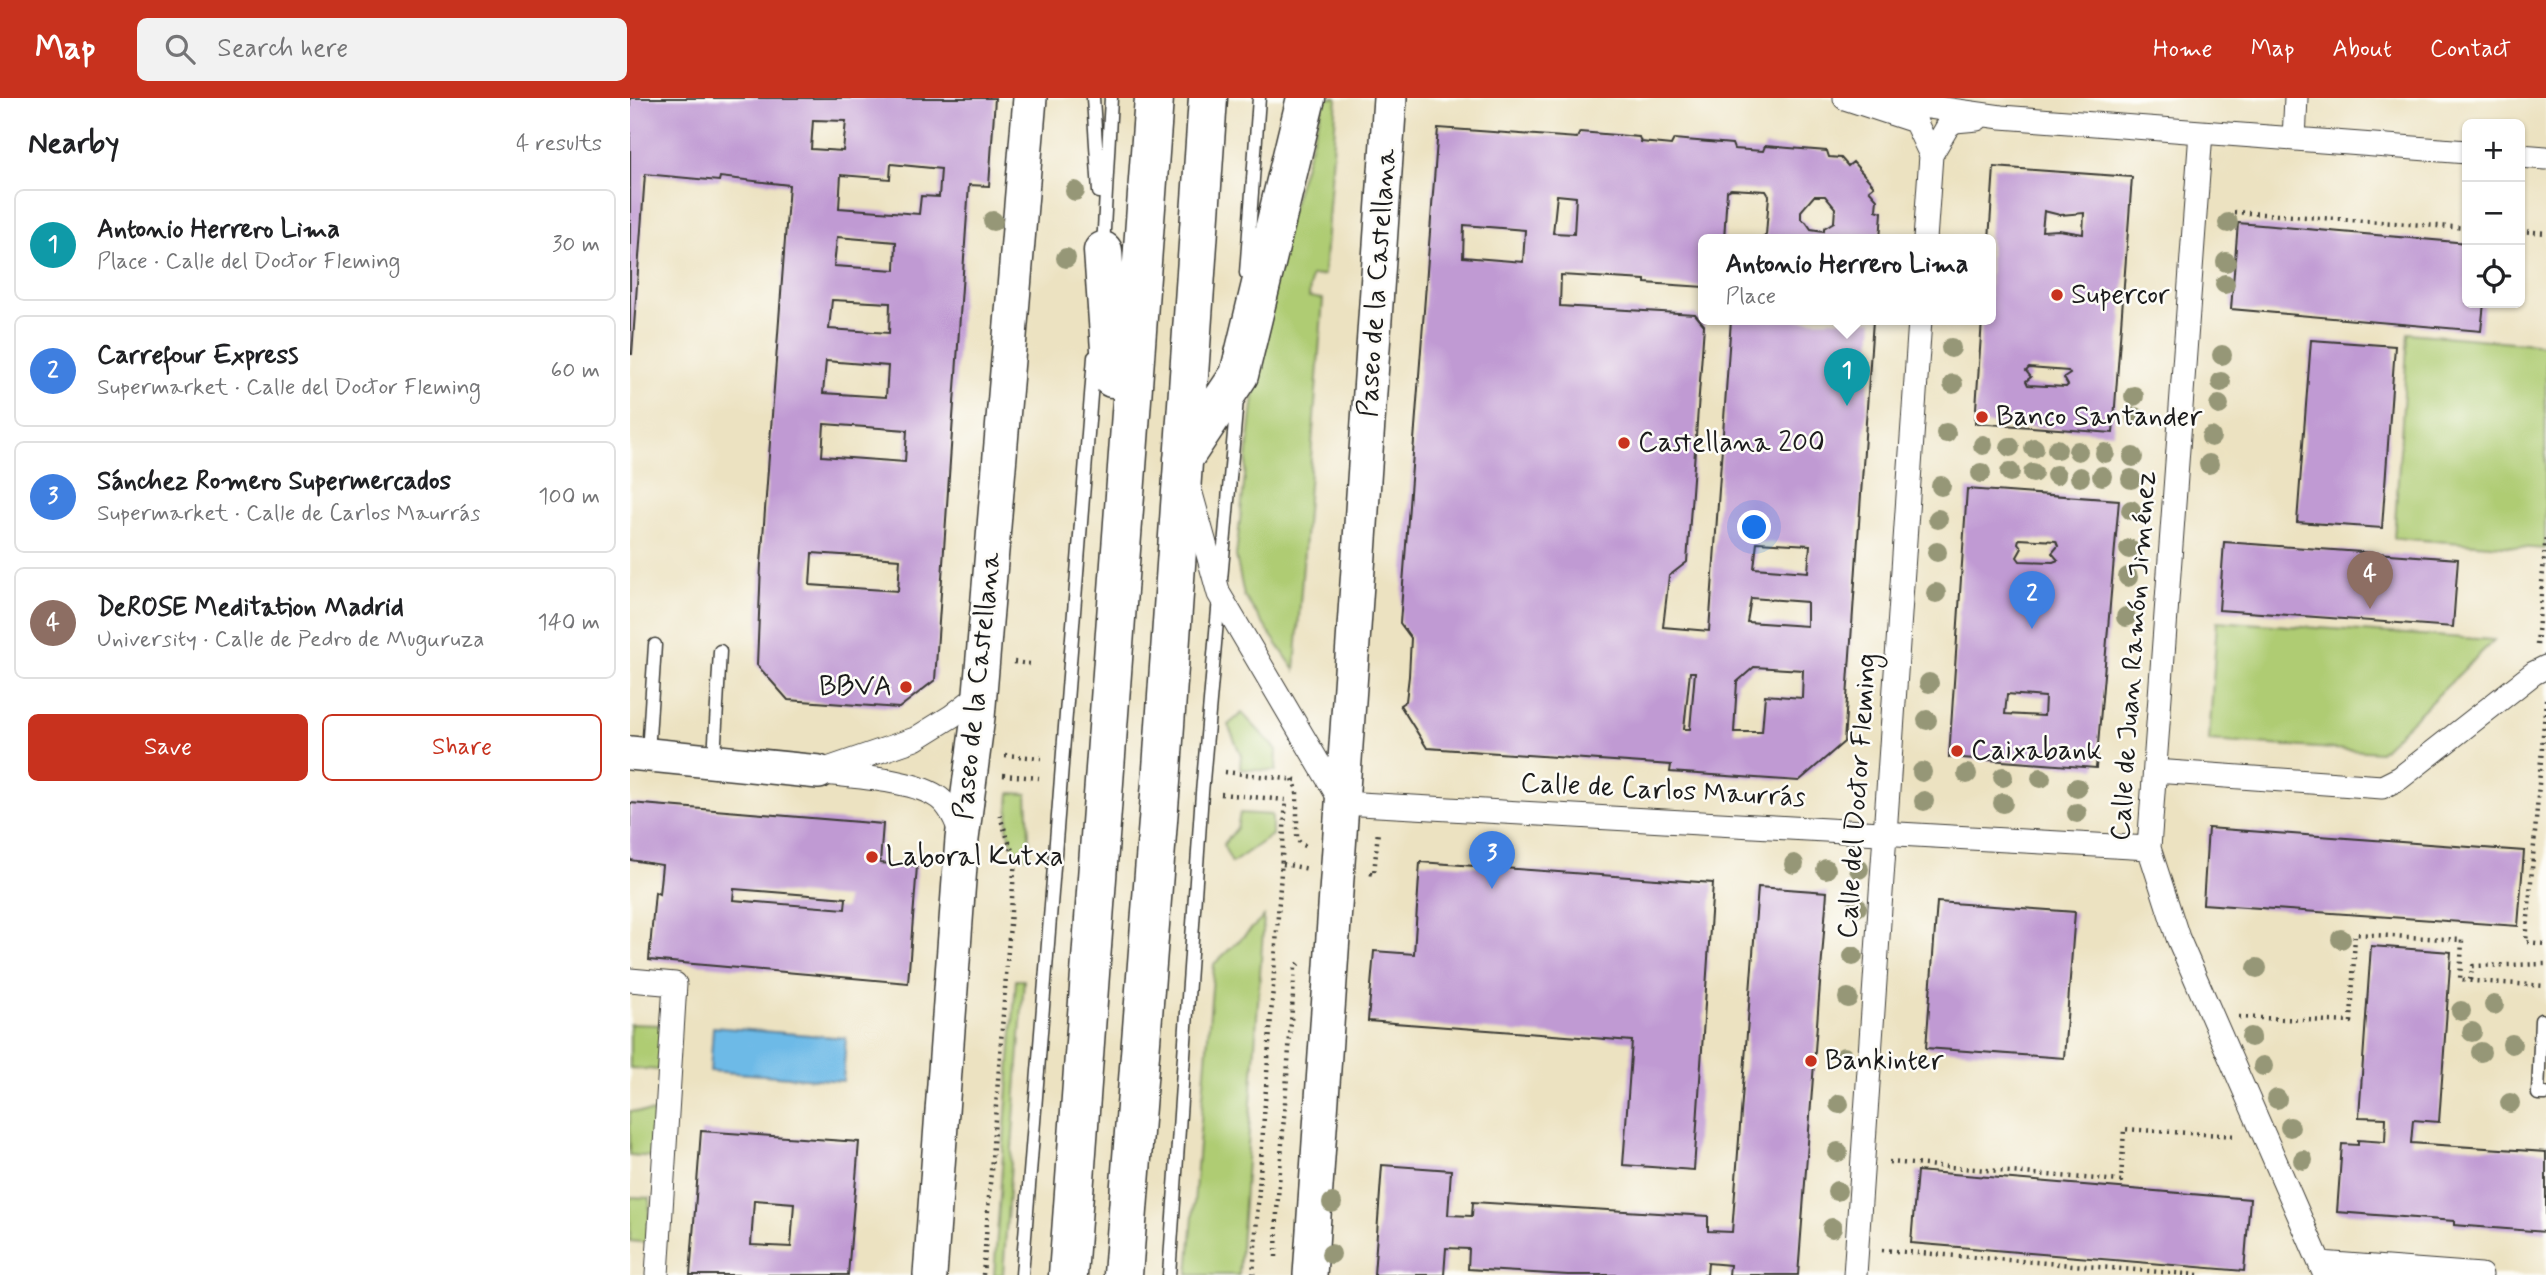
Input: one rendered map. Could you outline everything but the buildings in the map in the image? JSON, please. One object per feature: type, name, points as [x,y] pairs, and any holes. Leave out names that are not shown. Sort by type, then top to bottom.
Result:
[{"type":"highway","points":[[1068,1275],[1154,98]]},
{"type":"highway","points":[[1123,1275],[1161,779],[1208,98]]},
{"type":"highway","points":[[1182,460],[1239,375],[1306,98]]},
{"type":"highway","points":[[1103,251],[1113,388],[1128,434]]},
{"type":"main road","name":"Paseo de la Castellana","points":[[930,1275],[962,839],[980,694],[1030,98]]},
{"type":"main road","name":"Paseo de la Castellana","points":[[1310,1275],[1390,98]]},
{"type":"main road","points":[[639,753],[819,772]]},
{"type":"street","points":[[1844,98],[1915,121],[1931,155]]},
{"type":"street","points":[[1865,98],[2001,117],[2462,152]]},
{"type":"street","points":[[2294,139],[2297,98]]},
{"type":"street","points":[[1925,234],[1931,155],[1948,126],[1955,121],[2001,117]]},
{"type":"street","name":"Calle de Juan Ramón Jiménez","points":[[2201,132],[2148,848],[2178,938],[2322,1269]]},
{"type":"street","points":[[2525,156],[2546,158]]},
{"type":"street","name":"Calle del Doctor Fleming","points":[[1855,1275],[1920,325]]},
{"type":"street","points":[[1182,460],[1219,594],[1342,803]]},
{"type":"street","points":[[2155,771],[2382,787],[2400,778],[2540,670]]},
{"type":"street","points":[[819,772],[915,739],[952,716],[980,694]]},
{"type":"street","points":[[819,772],[900,784],[939,798],[956,818],[962,839]]},
{"type":"street","name":"Calle de Carlos Maurrás","points":[[1342,803],[2148,848]]},
{"type":"street","points":[[630,980],[675,984],[657,1275]]},
{"type":"street","points":[[2322,1269],[2481,1275]]},
{"type":"lane","points":[[1093,98],[1103,251]]},
{"type":"lane","points":[[1096,334],[1111,98]]},
{"type":"lane","points":[[1169,1275],[1202,793],[1239,375],[1259,98]]},
{"type":"lane","points":[[1022,1275],[1094,348]]},
{"type":"lane","points":[[639,753],[655,645]]},
{"type":"lane","points":[[714,761],[720,651]]},
{"type":"lane","points":[[2541,1020],[2538,1094],[2546,1094]]},
{"type":"path","points":[[2234,212],[2462,228]]},
{"type":"path","points":[[2525,231],[2546,233]]},
{"type":"path","points":[[2540,670],[2546,534]]},
{"type":"path","points":[[2546,699],[2526,942],[2546,944]]},
{"type":"path","points":[[993,754],[1047,759]]},
{"type":"path","points":[[2539,770],[2546,771]]},
{"type":"path","points":[[1215,772],[1292,778],[1297,790],[1297,839],[1301,844],[1317,850]]},
{"type":"path","points":[[1001,789],[1002,775],[1050,779]]},
{"type":"path","points":[[1214,794],[1286,800],[1253,1275]]},
{"type":"path","points":[[984,1275],[1015,859],[999,817],[1000,803]]},
{"type":"path","points":[[2231,1016],[2351,1022],[2355,934],[2462,940],[2460,980],[2546,986]]},
{"type":"path","points":[[2470,980],[2473,966],[2546,964]]},
{"type":"path","points":[[1863,1160],[2120,1181],[2124,1129],[2220,1135]]},
{"type":"path","points":[[1857,1248],[2199,1275]]},
{"type":"green space","points":[[1325,98],[1337,98],[1324,275],[1311,276],[1309,297],[1323,299],[1295,670],[1244,596],[1236,556],[1264,307]]},
{"type":"green space","points":[[2408,333],[2546,345],[2545,549],[2394,538]]},
{"type":"green space","points":[[2217,621],[2494,640],[2380,752],[2209,741]]},
{"type":"green space","points":[[1242,713],[1277,750],[1276,771],[1240,769],[1241,755],[1228,725]]},
{"type":"green space","points":[[1010,793],[1027,794],[1030,857],[1017,856],[1007,828]]},
{"type":"green space","points":[[1240,813],[1272,815],[1272,835],[1232,863],[1223,845],[1237,828]]},
{"type":"green space","points":[[1264,917],[1239,1275],[1188,1275],[1214,964]]},
{"type":"green space","points":[[1016,980],[1024,980],[1003,1275],[994,1275]]},
{"type":"green space","points":[[630,1024],[662,1025],[659,1070],[630,1068]]},
{"type":"green space","points":[[630,1111],[657,1113],[654,1157],[630,1155]]},
{"type":"green space","points":[[630,1197],[650,1198],[648,1243],[630,1241]]},
{"type":"water","points":[[713,1027],[846,1038],[843,1081],[710,1071]]},
{"type":"place","name":"Supercor","points":[[2057,295]]},
{"type":"place","name":"Antonio Herrero Lima","points":[[1847,406]]},
{"type":"place","name":"Banco Santander","points":[[1982,417]]},
{"type":"place","name":"Castellana 200","points":[[1624,443]]},
{"type":"place","name":"DeROSE Meditation Madrid","points":[[2370,609]]},
{"type":"place","name":"Carrefour Express","points":[[2032,629]]},
{"type":"place","name":"BBVA","points":[[906,687]]},
{"type":"place","name":"Caixabank","points":[[1957,751]]},
{"type":"place","name":"Laboral Kutxa","points":[[872,857]]},
{"type":"place","name":"Sánchez Romero Supermercados","points":[[1492,889]]},
{"type":"place","name":"Bankinter","points":[[1811,1061]]}]
